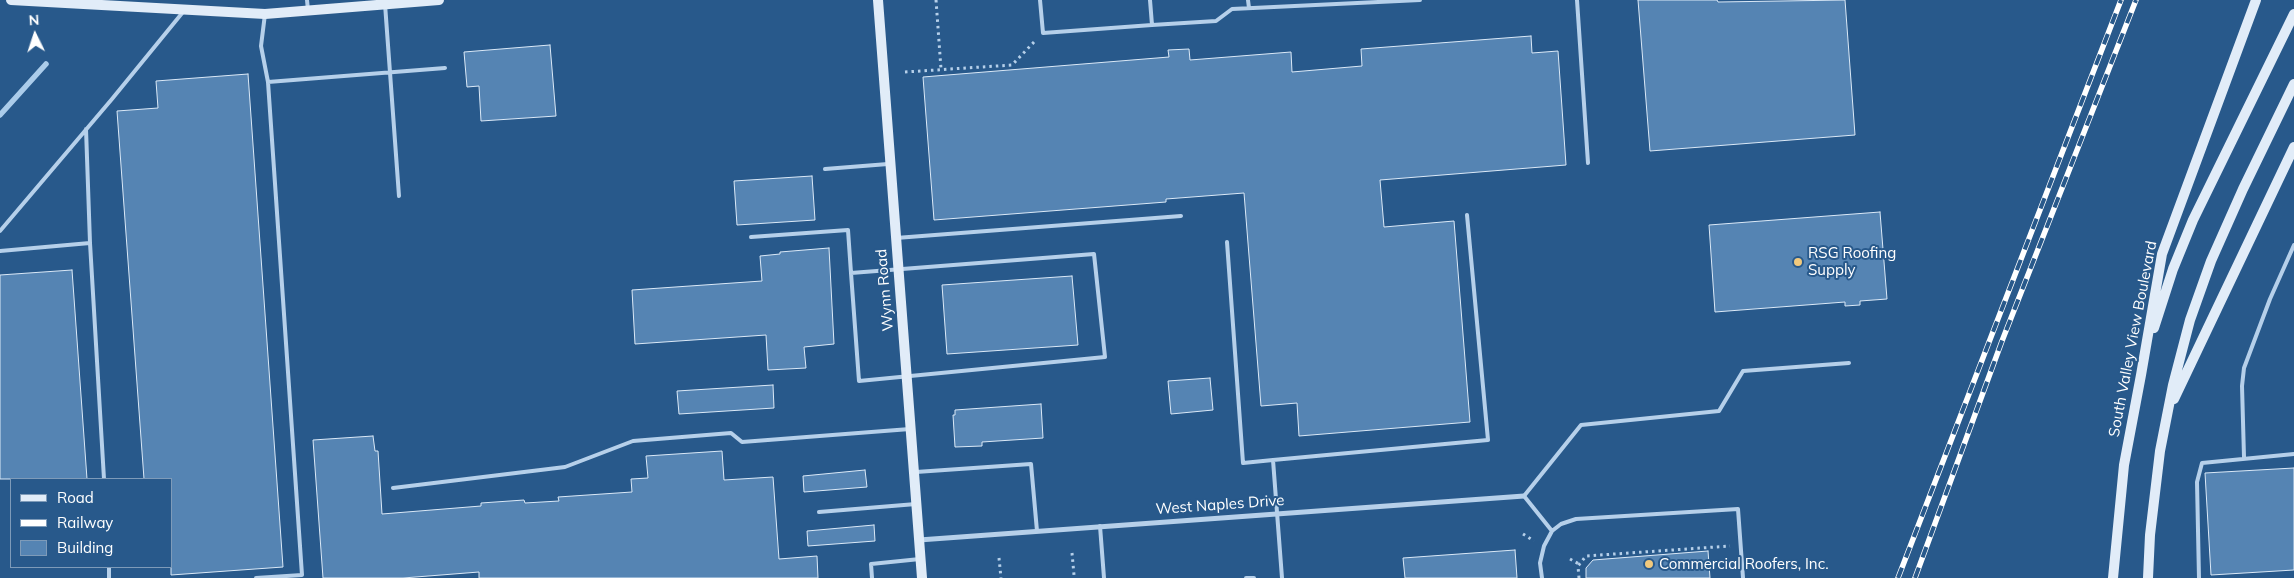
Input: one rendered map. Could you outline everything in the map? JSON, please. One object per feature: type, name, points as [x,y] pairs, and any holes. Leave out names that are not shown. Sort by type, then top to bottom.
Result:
[{"type":"main road","points":[[11,0],[265,14],[307,5],[385,4],[439,0]]},
{"type":"main road","name":"Wynn Road","points":[[878,0],[922,578]]},
{"type":"main road","name":"South Valley View Boulevard","points":[[2113,578],[2124,465],[2162,254],[2256,0]]},
{"type":"main road","points":[[2141,375],[2173,269],[2193,220],[2294,14]]},
{"type":"main road","points":[[2148,578],[2152,510],[2166,416],[2190,320],[2211,261],[2243,189],[2294,84]]},
{"type":"main road","points":[[2166,416],[2294,147]]},
{"type":"street","name":"West Naples Drive","points":[[918,540],[1524,496]]},
{"type":"lane","points":[[1040,0],[1043,33],[1216,21],[1232,9],[1420,0]]},
{"type":"lane","points":[[1150,0],[1152,25]]},
{"type":"lane","points":[[1248,0],[1249,8]]},
{"type":"lane","points":[[1300,0],[1300,6]]},
{"type":"lane","points":[[1577,0],[1588,163]]},
{"type":"lane","points":[[385,4],[399,196]]},
{"type":"lane","points":[[0,231],[185,9]]},
{"type":"lane","points":[[256,578],[302,575],[268,82],[261,46],[265,14]]},
{"type":"lane","points":[[268,82],[445,68]]},
{"type":"lane","points":[[86,129],[90,243],[104,478]]},
{"type":"lane","points":[[825,170],[891,164]]},
{"type":"lane","points":[[1227,242],[1244,463],[1488,440],[1467,215]]},
{"type":"lane","points":[[896,238],[1181,216]]},
{"type":"lane","points":[[752,237],[848,230],[851,273],[859,382],[1104,357],[1094,254],[851,273]]},
{"type":"lane","points":[[0,251],[90,243]]},
{"type":"lane","points":[[2244,457],[2242,386],[2244,368],[2270,299],[2294,245]]},
{"type":"lane","points":[[1552,531],[1524,496],[1581,425],[1719,411],[1743,371],[1849,363]]},
{"type":"lane","points":[[393,488],[565,468],[633,441],[732,433],[742,442],[910,429]]},
{"type":"lane","points":[[2199,578],[2197,482],[2202,463],[2244,457],[2294,454]]},
{"type":"lane","points":[[1273,460],[1282,578]]},
{"type":"lane","points":[[914,472],[1031,464],[1037,531]]},
{"type":"lane","points":[[819,512],[916,504]]},
{"type":"lane","points":[[1542,578],[1540,563],[1544,546],[1552,531],[1561,524],[1576,519],[1738,509],[1743,578]]},
{"type":"lane","points":[[1100,526],[1104,578]]},
{"type":"lane","points":[[872,578],[871,564],[920,558]]},
{"type":"lane","points":[[1246,578],[1254,578]]},
{"type":"path","points":[[936,0],[941,69]]},
{"type":"path","points":[[905,72],[1012,65],[1043,33]]},
{"type":"path","points":[[1523,534],[1534,541]]},
{"type":"path","points":[[1579,578],[1578,566],[1586,556],[1741,546]]},
{"type":"path","points":[[1072,553],[1074,574]]},
{"type":"path","points":[[1000,558],[1001,578]]},
{"type":"path","points":[[1570,559],[1579,564]]},
{"type":"building","points":[[1638,0],[1717,0],[1718,2],[1845,0],[1855,135],[1650,151]]},
{"type":"building","points":[[1531,36],[1532,53],[1558,51],[1566,165],[1380,180],[1384,227],[1454,221],[1470,422],[1299,436],[1297,403],[1261,406],[1244,193],[1166,199],[1166,202],[934,220],[923,77],[1169,57],[1168,50],[1189,49],[1190,60],[1291,52],[1292,72],[1362,66],[1361,49]]},
{"type":"building","points":[[550,45],[556,116],[481,121],[479,86],[467,87],[464,52]]},
{"type":"building","points":[[248,74],[283,567],[171,575],[172,478],[144,478],[117,111],[158,108],[156,81]]},
{"type":"building","points":[[812,176],[815,220],[737,225],[734,181]]},
{"type":"building","name":"RSG Roofing Supply","points":[[1880,212],[1887,299],[1860,301],[1860,305],[1845,306],[1845,302],[1715,312],[1709,225]]},
{"type":"building","points":[[829,248],[834,344],[804,347],[806,368],[768,370],[766,335],[635,344],[632,290],[762,281],[760,256],[780,254],[780,252]]},
{"type":"building","points":[[72,270],[87,478],[0,479],[0,275]]},
{"type":"building","points":[[1072,276],[1078,345],[947,354],[942,285]]},
{"type":"building","points":[[1210,378],[1213,410],[1171,414],[1168,381]]},
{"type":"building","points":[[773,385],[774,408],[679,414],[677,391]]},
{"type":"building","points":[[1041,404],[1043,438],[982,442],[982,446],[955,447],[953,415],[955,415],[955,410]]},
{"type":"building","points":[[373,436],[375,451],[378,451],[382,514],[481,506],[481,503],[524,500],[525,503],[559,501],[558,497],[632,492],[631,479],[648,478],[646,456],[722,451],[724,480],[773,477],[779,559],[817,556],[818,578],[479,578],[479,572],[403,578],[323,578],[313,440]]},
{"type":"building","points":[[2294,468],[2294,570],[2211,575],[2205,473]]},
{"type":"building","points":[[865,470],[867,487],[804,492],[803,476]]},
{"type":"building","points":[[874,525],[875,541],[808,546],[807,531]]},
{"type":"building","points":[[1515,550],[1517,578],[1405,578],[1403,558]]},
{"type":"building","name":"Commercial Roofers, Inc.","points":[[1708,551],[1710,578],[1586,578],[1586,568],[1593,560]]},
{"type":"waterway","points":[[0,115],[46,64]]},
{"type":"railway","points":[[1898,578],[2121,0]]},
{"type":"railway","points":[[1915,578],[2002,341],[2136,0]]},
{"type":"place","name":"RSG Roofing Supply","points":[[1798,262]]},
{"type":"place","name":"Commercial Roofers, Inc.","points":[[1649,564]]}]
